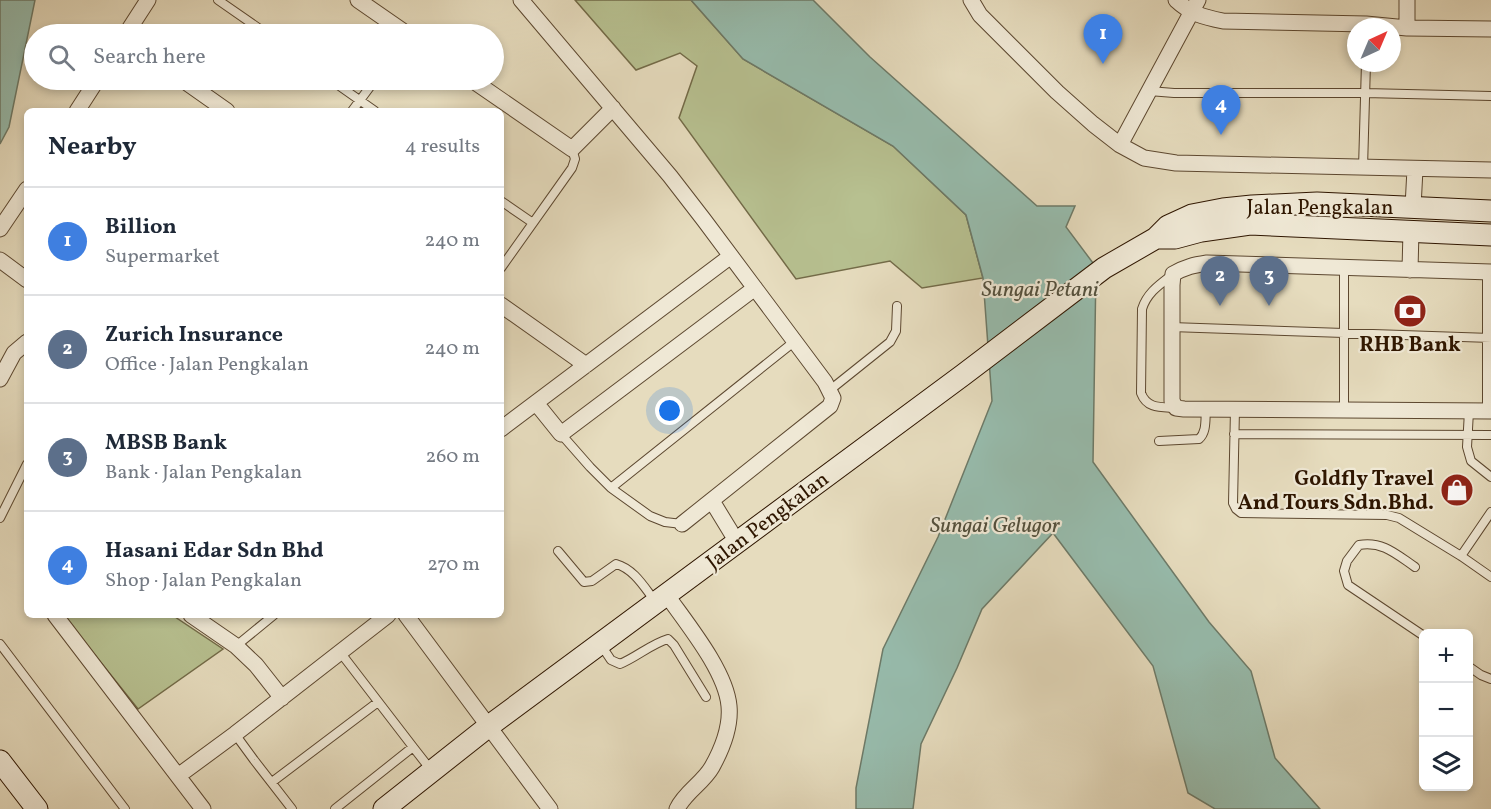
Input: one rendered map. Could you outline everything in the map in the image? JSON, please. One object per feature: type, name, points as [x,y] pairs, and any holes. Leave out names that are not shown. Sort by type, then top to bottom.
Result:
[{"type":"main road","name":"Jalan Pengkalan","points":[[384,809],[489,726],[1104,268],[1156,238],[1168,226],[1192,215],[1252,206],[1317,203],[1491,211]]},
{"type":"main road","name":"Jalan Pengkalan","points":[[1156,238],[1175,238],[1201,231],[1250,224],[1491,235]]},
{"type":"main road","points":[[0,761],[37,809]]},
{"type":"street","points":[[132,24],[148,0]]},
{"type":"street","points":[[358,0],[393,24]]},
{"type":"street","points":[[521,0],[677,185],[795,341],[830,390],[833,398],[831,406],[682,524]]},
{"type":"street","points":[[971,0],[980,15],[1057,92],[1120,145],[1144,158],[1166,162],[1491,170]]},
{"type":"street","points":[[1176,0],[1195,6],[1203,17],[1223,21],[1347,25]]},
{"type":"street","points":[[1407,0],[1407,28]]},
{"type":"street","points":[[1120,145],[1195,6]]},
{"type":"street","points":[[1401,28],[1491,29]]},
{"type":"street","points":[[79,108],[91,90]]},
{"type":"street","points":[[198,90],[224,108]]},
{"type":"street","points":[[487,90],[573,149],[613,108]]},
{"type":"street","points":[[1413,207],[1415,169]]},
{"type":"street","points":[[0,229],[24,193]]},
{"type":"street","points":[[1410,270],[1411,231]]},
{"type":"street","points":[[506,423],[536,403],[731,256]]},
{"type":"street","points":[[0,260],[24,278]]},
{"type":"street","points":[[1489,272],[1207,263],[1193,265],[1173,274],[1171,327],[1172,401],[1176,408],[1489,411]]},
{"type":"street","points":[[536,403],[561,434],[755,288]]},
{"type":"street","points":[[504,307],[586,365]]},
{"type":"street","points":[[0,379],[14,353],[24,345]]},
{"type":"street","points":[[712,501],[737,542]]},
{"type":"street","points":[[661,598],[713,662],[726,689],[729,706],[729,721],[724,741],[711,769],[677,809]]},
{"type":"street","points":[[57,618],[203,809]]},
{"type":"street","points":[[195,618],[236,646],[256,664],[282,698]]},
{"type":"street","points":[[178,776],[236,734],[384,618]]},
{"type":"street","points":[[408,618],[550,809]]},
{"type":"lane","points":[[218,0],[253,24]]},
{"type":"lane","points":[[1363,168],[1366,72]]},
{"type":"lane","points":[[346,90],[371,108]]},
{"type":"lane","points":[[354,108],[368,90]]},
{"type":"lane","points":[[1149,91],[1491,96]]},
{"type":"lane","points":[[504,264],[572,168],[575,159],[573,149]]},
{"type":"lane","points":[[504,203],[533,223]]},
{"type":"lane","points":[[1344,267],[1344,410]]},
{"type":"lane","points":[[1489,272],[1489,411]]},
{"type":"lane","points":[[1173,274],[1150,292],[1144,301],[1141,393],[1144,400],[1152,406],[1176,408]]},
{"type":"lane","points":[[830,390],[890,342],[897,331],[897,306]]},
{"type":"lane","points":[[1171,327],[1489,337]]},
{"type":"lane","points":[[611,488],[795,341]]},
{"type":"lane","points":[[1159,441],[1199,439],[1203,436],[1206,409]]},
{"type":"lane","points":[[1235,409],[1233,503],[1241,513],[1387,515],[1399,518],[1491,577]]},
{"type":"lane","points":[[1469,411],[1467,447],[1471,461],[1491,477]]},
{"type":"lane","points":[[561,434],[590,468],[611,488],[650,516],[665,522],[682,524]]},
{"type":"lane","points":[[1234,434],[1491,435]]},
{"type":"lane","points":[[0,518],[24,470]]},
{"type":"lane","points":[[1461,556],[1491,512]]},
{"type":"lane","points":[[1415,567],[1378,544],[1369,543],[1359,545],[1347,561],[1344,571],[1348,585],[1419,633]]},
{"type":"lane","points":[[558,551],[584,582],[592,581],[616,564],[624,566],[661,598]]},
{"type":"lane","points":[[236,646],[270,618]]},
{"type":"lane","points":[[600,643],[611,660],[620,664],[668,639],[706,697]]},
{"type":"lane","points":[[0,644],[125,809]]},
{"type":"lane","points":[[340,652],[432,771]]},
{"type":"lane","points":[[1473,669],[1491,678]]},
{"type":"lane","points":[[272,782],[378,702]]},
{"type":"lane","points":[[236,734],[292,809]]},
{"type":"lane","points":[[335,809],[413,747]]},
{"type":"shaded area","points":[[575,0],[691,0],[743,59],[893,146],[966,215],[983,278],[922,288],[890,261],[796,279],[679,118],[697,66],[680,53],[636,70]]},
{"type":"shaded area","points":[[65,618],[176,618],[223,649],[138,709]]},
{"type":"water","points":[[0,0],[35,0],[30,24],[24,24],[24,54],[9,127],[0,144]]},
{"type":"water","name":"Sungai Petani","points":[[691,0],[813,0],[870,57],[1037,206],[1075,206],[1066,227],[1096,267],[1093,462],[1209,622],[1251,671],[1275,758],[1320,809],[1215,809],[1188,793],[1153,666],[1053,533],[982,609],[921,744],[913,809],[856,809],[856,788],[883,649],[938,537],[992,401],[983,278],[966,215],[893,146],[743,59]]},
{"type":"place","name":"Billion","points":[[1103,64]]},
{"type":"place","name":"Hasani Edar Sdn Bhd","points":[[1221,135]]},
{"type":"place","name":"Zurich Insurance","points":[[1220,306]]},
{"type":"place","name":"MBSB Bank","points":[[1269,306]]},
{"type":"place","name":"RHB Bank","points":[[1410,311]]},
{"type":"place","name":"Goldfly Travel And Tours Sdn.Bhd.","points":[[1457,490]]},
{"type":"water label","name":"Sungai Gelugor","points":[[995,524]]}]
